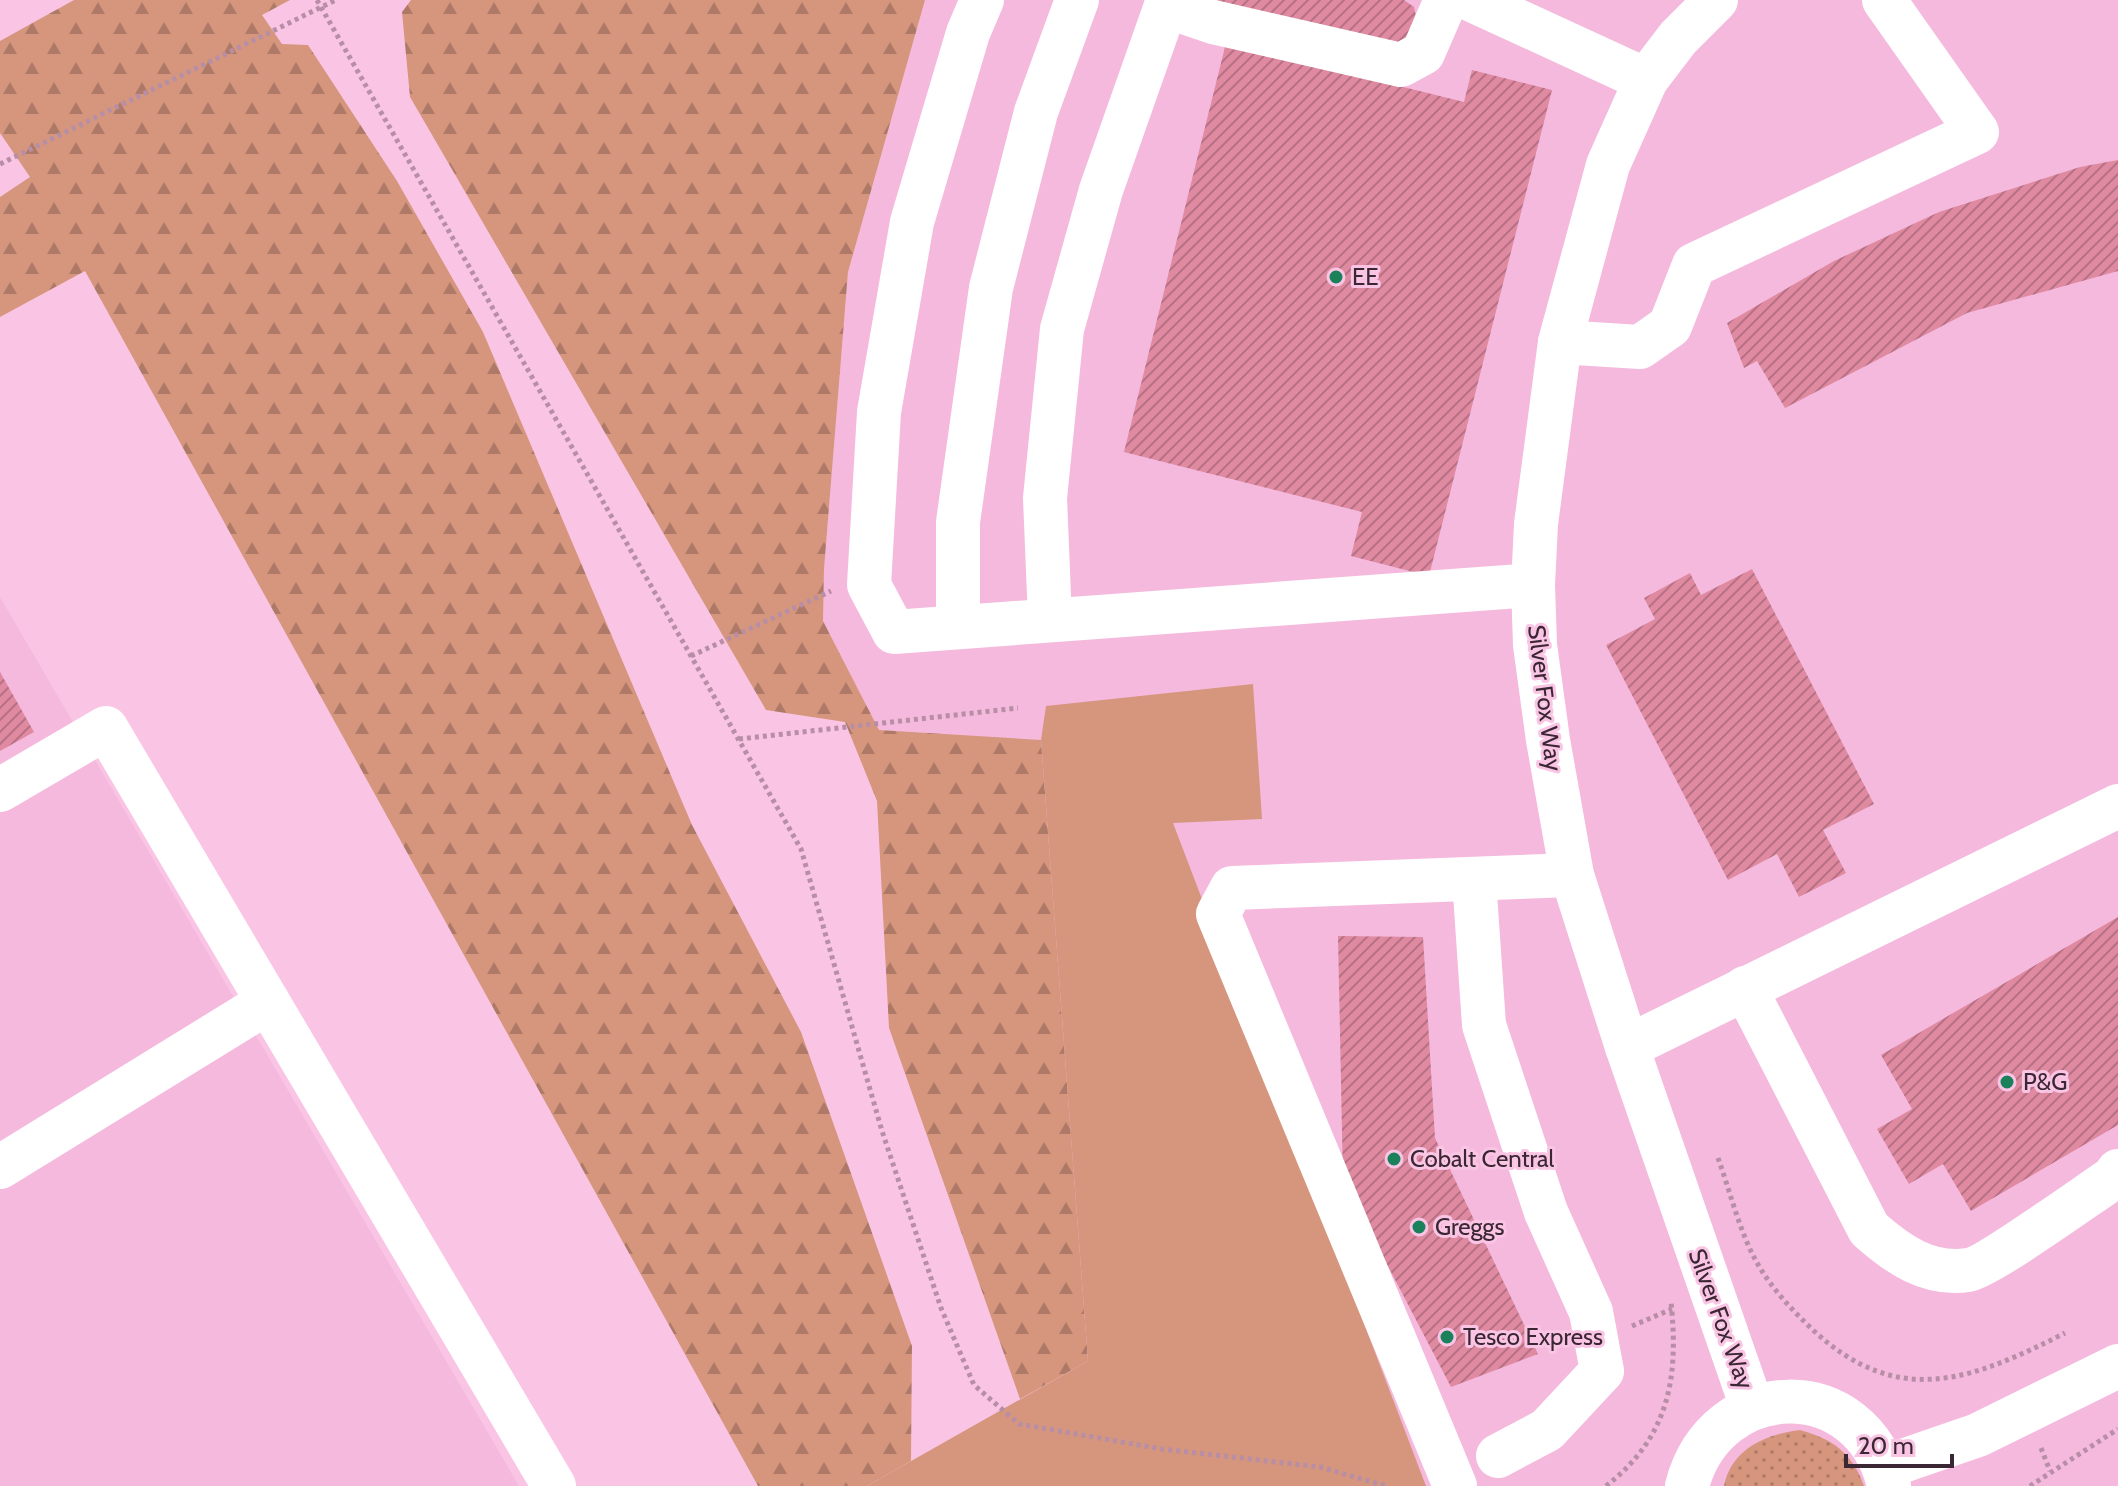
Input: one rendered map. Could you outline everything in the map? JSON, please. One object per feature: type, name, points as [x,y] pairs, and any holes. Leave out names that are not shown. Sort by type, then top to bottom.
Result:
[{"type":"street","points":[[982,0],[968,33],[912,222],[879,412],[869,585],[894,632],[1533,585]]},
{"type":"street","points":[[958,627],[958,522],[991,288],[1036,112],[1077,0]]},
{"type":"street","points":[[1050,620],[1045,498],[1062,329],[1101,190],[1167,3],[1213,22],[1401,65],[1423,53],[1446,0]]},
{"type":"street","points":[[1472,0],[1646,80]]},
{"type":"street","name":"Silver Fox Way","points":[[1716,0],[1678,38],[1646,80],[1608,165],[1560,342],[1539,494],[1533,585],[1544,713],[1572,875],[1627,1047],[1752,1407]]},
{"type":"street","points":[[1560,342],[1640,347],[1670,326],[1694,265],[1977,132],[1884,0]]},
{"type":"street","points":[[0,790],[106,728],[554,1486]]},
{"type":"street","points":[[1627,1047],[2118,806]]},
{"type":"street","points":[[1455,1486],[1218,914],[1232,888],[1572,875]]},
{"type":"street","points":[[1474,879],[1484,1025],[1546,1212],[1591,1312],[1602,1371],[1547,1430],[1498,1456]]},
{"type":"street","points":[[1745,988],[1869,1229],[1897,1254],[1936,1270],[1970,1270],[2116,1176]]},
{"type":"street","points":[[0,1167],[268,1002]]},
{"type":"street","points":[[1887,1477],[2118,1366]]},
{"type":"street","name":"Silver Fox Way","points":[[1687,1486],[1694,1460],[1718,1428],[1752,1407],[1784,1401],[1816,1405],[1845,1418],[1869,1440],[1887,1477]]},
{"type":"path","points":[[317,0],[801,849],[882,1131],[941,1308],[974,1385],[1019,1424],[1162,1449],[1320,1467],[1388,1486]]},
{"type":"path","points":[[0,164],[336,0]]},
{"type":"path","points":[[691,656],[835,589]]},
{"type":"path","points":[[739,739],[1018,708]]},
{"type":"path","points":[[1718,1158],[1754,1257],[1771,1286],[1837,1351],[1866,1369],[1900,1379],[1937,1380],[2010,1361],[2065,1333]]},
{"type":"path","points":[[1606,1486],[1631,1467],[1663,1419],[1676,1355],[1670,1296]]},
{"type":"path","points":[[2030,1486],[2118,1429]]},
{"type":"shaded area","points":[[925,0],[2118,0],[2118,1486],[1145,1486],[1088,1361],[1041,741],[879,730],[823,621],[824,569],[848,272]]},
{"type":"shaded area","points":[[0,597],[519,1486],[0,1486]]},
{"type":"green space","points":[[74,0],[290,0],[262,15],[282,44],[308,45],[397,181],[483,332],[692,825],[801,1032],[912,1346],[911,1461],[867,1486],[758,1486],[85,271],[0,317],[0,197],[30,177],[0,133],[0,41]]},
{"type":"green space","points":[[411,0],[925,0],[848,272],[824,569],[823,621],[879,730],[1041,740],[1088,1361],[1020,1399],[889,1028],[877,801],[845,722],[766,710],[410,97],[402,12]]},
{"type":"green space","points":[[1253,684],[1262,819],[1173,823],[1426,1486],[867,1486],[1088,1361],[1041,740],[1046,706]]},
{"type":"green space","points":[[1800,1430],[1840,1449],[1854,1465],[1864,1486],[1724,1486],[1734,1462],[1742,1453],[1775,1435]]},
{"type":"building","points":[[1214,0],[1404,0],[1414,7],[1419,30],[1403,47]]},
{"type":"building","name":"EE","points":[[1226,43],[1464,102],[1472,70],[1552,90],[1429,576],[1351,556],[1362,512],[1124,452]]},
{"type":"building","points":[[2118,160],[2118,271],[1967,313],[1785,408],[1757,361],[1744,368],[1727,323],[1834,261],[1939,212],[2080,167]]},
{"type":"building","points":[[1752,569],[1874,804],[1823,830],[1846,873],[1799,897],[1777,854],[1728,880],[1606,645],[1655,619],[1644,598],[1690,573],[1701,595]]},
{"type":"building","points":[[0,672],[34,732],[0,751]]},
{"type":"building","name":"P&G","points":[[2118,917],[2118,1125],[1971,1211],[1943,1164],[1909,1184],[1877,1129],[1912,1109],[1881,1055]]},
{"type":"building","name":"Cobalt Central","points":[[1338,936],[1423,937],[1435,1138],[1538,1354],[1451,1387],[1343,1180]]},
{"type":"place","name":"EE","points":[[1336,277]]},
{"type":"place","name":"P&G","points":[[2007,1082]]},
{"type":"place","name":"Cobalt Central","points":[[1394,1159]]},
{"type":"place","name":"Greggs","points":[[1419,1227]]},
{"type":"place","name":"Tesco Express","points":[[1447,1337]]}]
